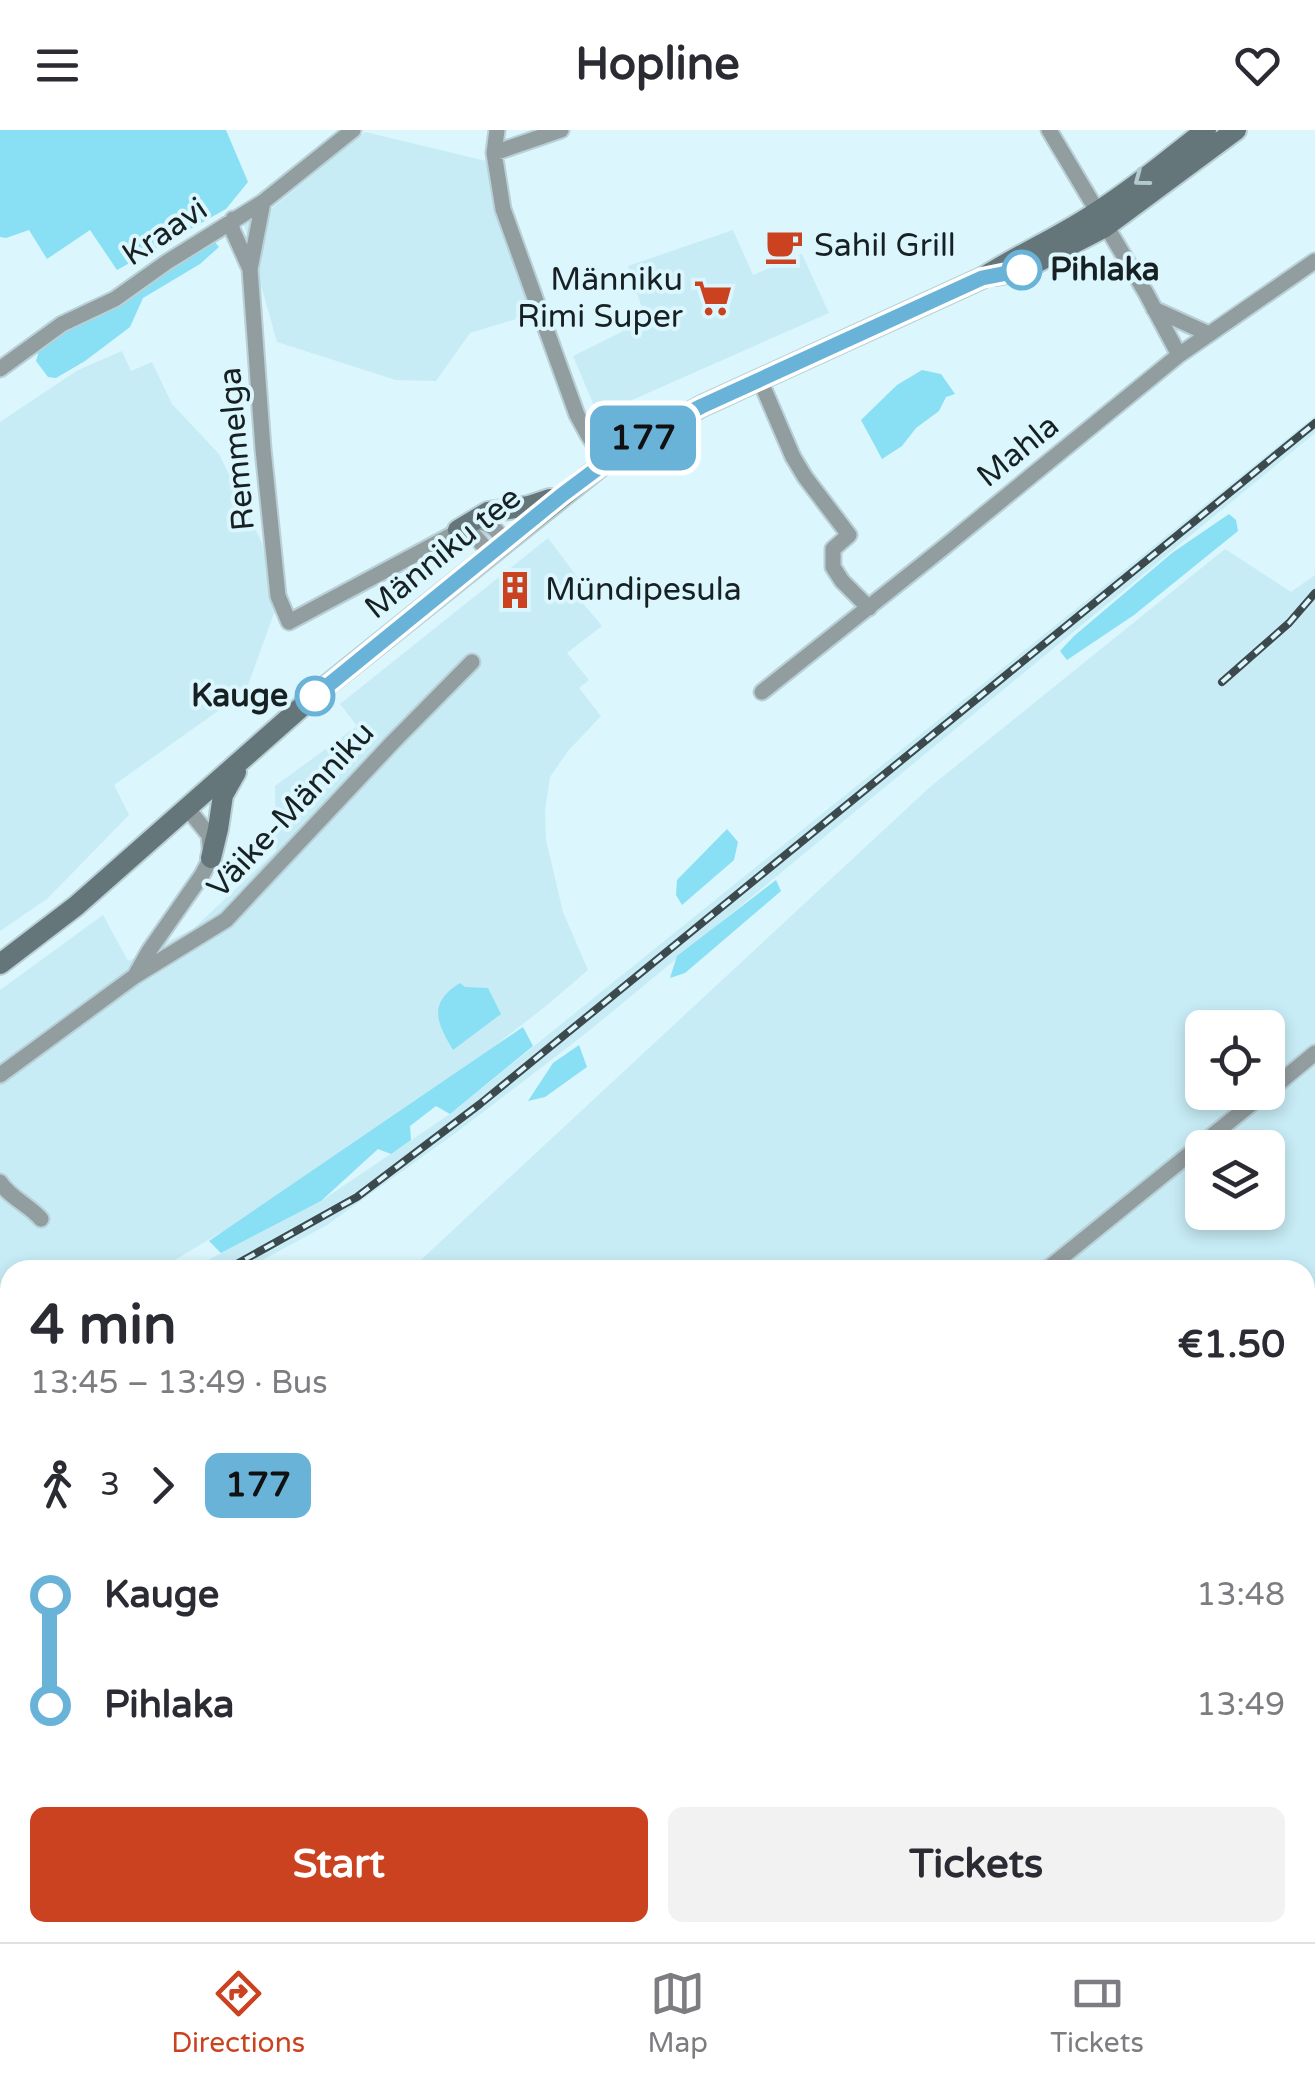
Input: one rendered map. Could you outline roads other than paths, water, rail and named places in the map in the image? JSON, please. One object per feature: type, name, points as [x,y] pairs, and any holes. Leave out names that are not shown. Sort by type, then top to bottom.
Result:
[{"type":"street","name":"Kraavi","points":[[0,369],[62,324],[115,299],[263,202],[354,130]]},
{"type":"street","points":[[496,130],[494,153],[503,209],[566,382],[588,435],[606,462]]},
{"type":"street","points":[[494,153],[561,130]]},
{"type":"street","points":[[1048,130],[1179,356]]},
{"type":"street","name":"Männiku tee","points":[[0,964],[76,906],[315,696],[606,462],[673,421],[760,380],[982,278],[1022,270],[1101,220],[1201,136],[1236,130]]},
{"type":"street","name":"Remmelga","points":[[263,202],[250,269],[278,596],[289,622],[458,530]]},
{"type":"street","name":"Remmelga","points":[[233,219],[232,229],[250,269]]},
{"type":"street","name":"Mahla","points":[[762,692],[1179,356],[1315,261]]},
{"type":"street","points":[[1154,309],[1210,334]]},
{"type":"street","points":[[760,380],[793,457],[850,534],[833,549],[833,567],[869,608]]},
{"type":"street","points":[[458,530],[488,512],[529,506],[562,495]]},
{"type":"street","points":[[458,530],[485,522],[493,527],[498,547]]},
{"type":"street","name":"Väike-Männiku","points":[[0,1075],[136,976],[226,920],[472,662]]},
{"type":"street","points":[[211,858],[223,796],[241,761]]},
{"type":"street","name":"Väike-Männiku","points":[[136,976],[211,858],[209,834],[187,808]]},
{"type":"street","points":[[1285,1077],[1315,1053]]},
{"type":"street","points":[[1058,1260],[1245,1110]]},
{"type":"street","points":[[0,1182],[41,1219]]},
{"type":"railway","points":[[244,1260],[357,1197],[480,1104],[1315,423]]},
{"type":"railway","points":[[1222,682],[1289,623],[1315,593]]},
{"type":"place","name":"Sahil Grill","points":[[784,246]]},
{"type":"place","name":"Pihlaka","points":[[1022,270]]},
{"type":"place","name":"Männiku Rimi Super","points":[[713,298]]},
{"type":"place","name":"Mündipesula","points":[[515,590]]},
{"type":"place","name":"Kauge","points":[[315,696]]}]
